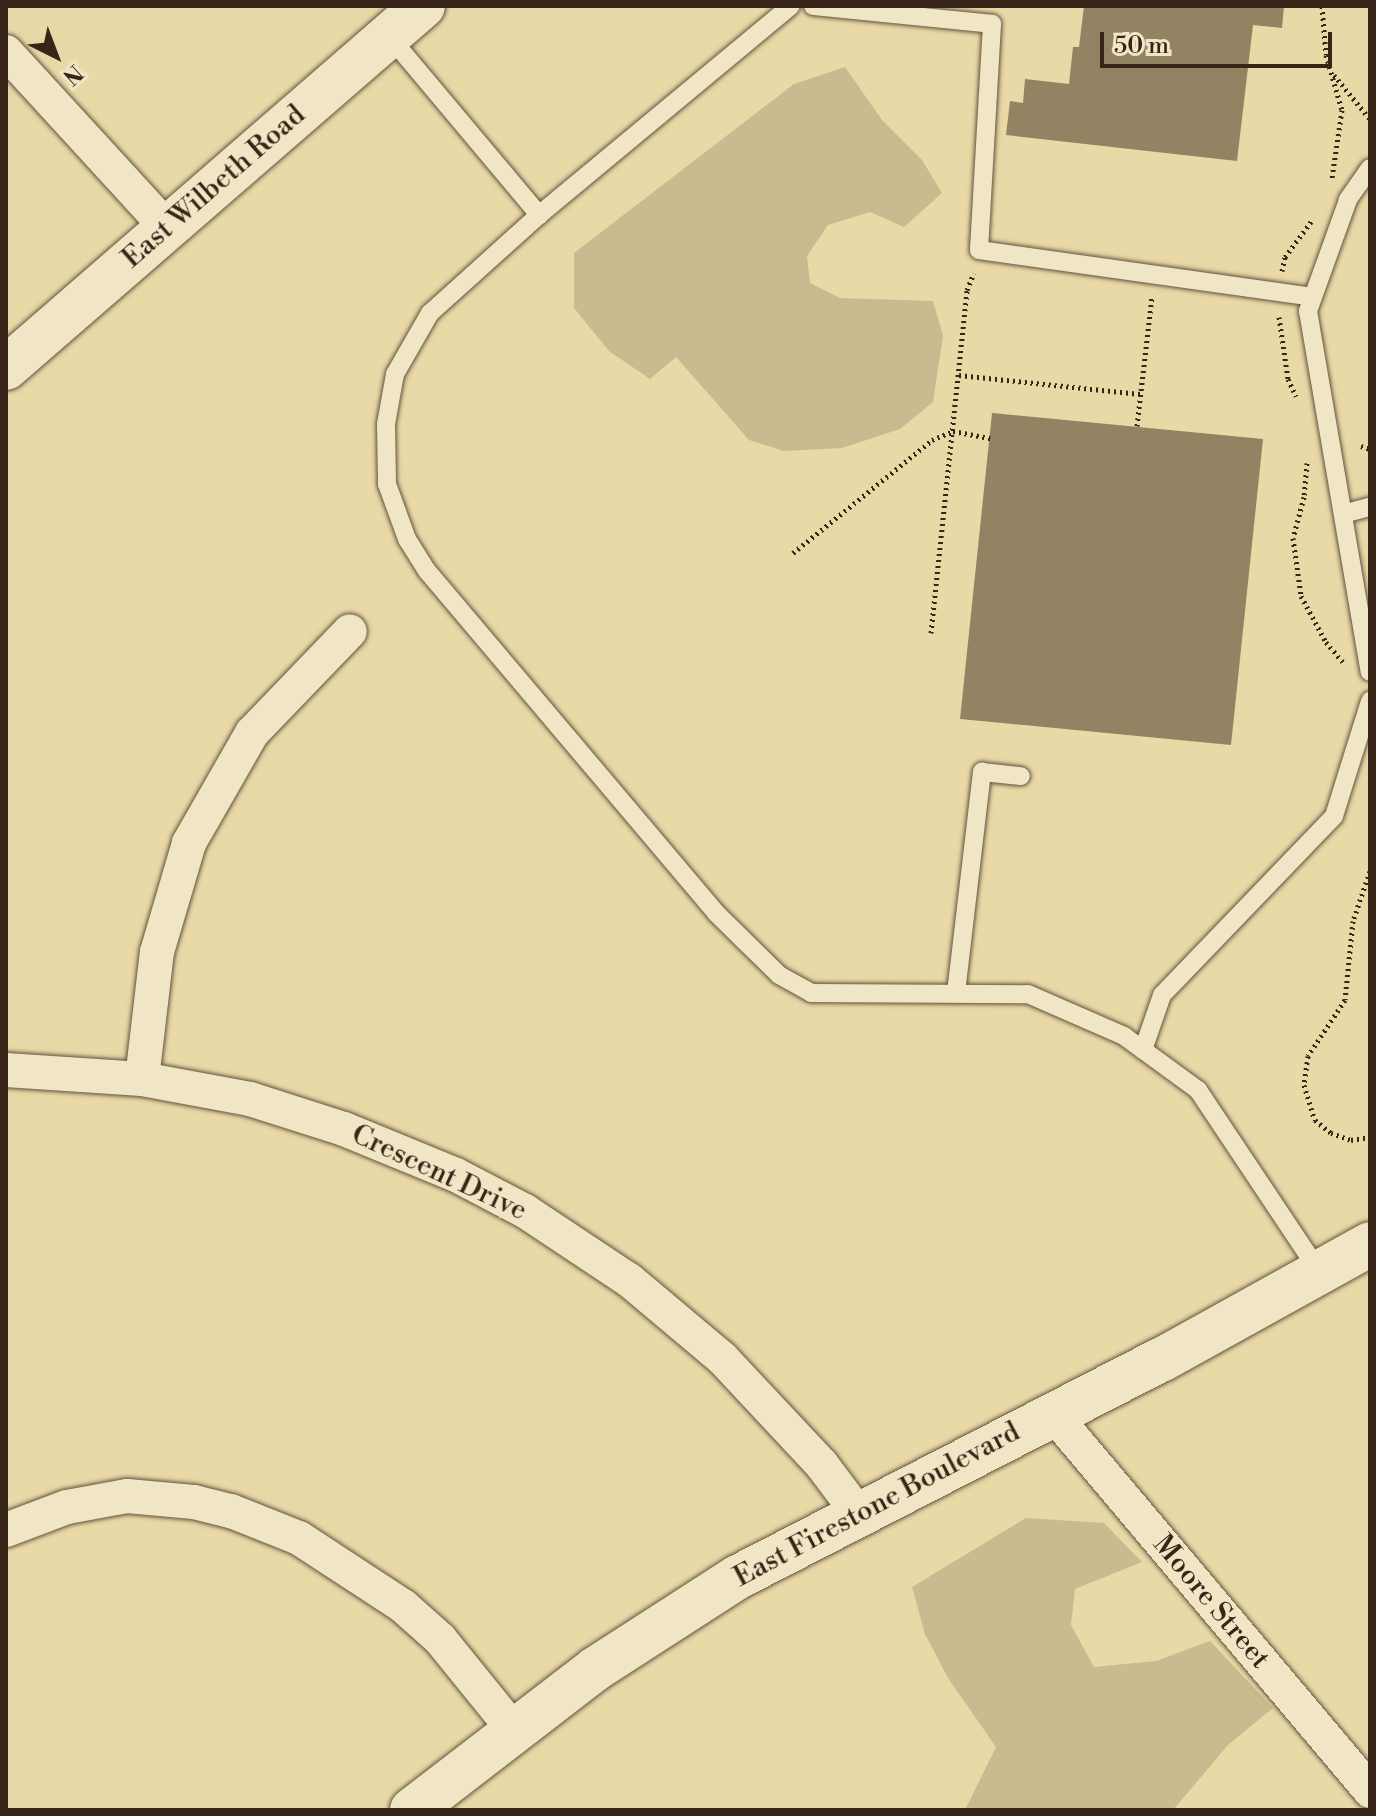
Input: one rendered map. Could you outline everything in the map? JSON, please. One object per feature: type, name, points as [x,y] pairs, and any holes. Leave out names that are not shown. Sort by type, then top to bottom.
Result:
[{"type":"street","name":"East Wilbeth Road","points":[[6,368],[423,6]]},
{"type":"street","points":[[6,52],[167,228]]},
{"type":"street","points":[[142,1079],[157,952],[189,843],[252,733],[350,631]]},
{"type":"street","name":"Crescent Drive","points":[[6,1070],[142,1079],[250,1099],[344,1129],[456,1175],[525,1211],[629,1280],[722,1358],[822,1465],[858,1513]]},
{"type":"street","name":"East Firestone Boulevard","points":[[412,1810],[513,1729],[595,1669],[738,1577],[1161,1360],[1370,1244]]},
{"type":"street","name":"Moore Street","points":[[1053,1414],[1370,1791]]},
{"type":"street","points":[[6,1530],[67,1507],[127,1496],[194,1502],[231,1511],[299,1538],[403,1606],[440,1639],[513,1729]]},
{"type":"lane","points":[[791,6],[539,215],[430,313],[395,374],[386,424],[387,484],[407,539],[428,572],[461,613],[716,913],[779,975],[811,993],[1028,994],[1124,1036],[1198,1090],[1320,1273]]},
{"type":"lane","points":[[813,6],[992,15],[981,251],[1313,297]]},
{"type":"lane","points":[[389,36],[539,215]]},
{"type":"lane","points":[[1370,168],[1348,200],[1308,311],[1343,514],[1366,619],[1370,672]]},
{"type":"lane","points":[[1343,514],[1370,507]]},
{"type":"lane","points":[[1143,1050],[1162,995],[1334,816],[1370,701]]},
{"type":"lane","points":[[956,993],[982,772],[1021,776]]},
{"type":"path","points":[[1331,71],[1370,119]]},
{"type":"path","points":[[931,633],[967,290],[981,251]]},
{"type":"path","points":[[1137,426],[1155,275]]},
{"type":"path","points":[[959,375],[1140,394]]},
{"type":"path","points":[[793,553],[932,440],[953,431],[990,438]]},
{"type":"path","points":[[1361,446],[1370,449]]},
{"type":"path","points":[[1370,871],[1353,921],[1345,1000],[1308,1056],[1304,1085],[1315,1120],[1331,1133],[1351,1140],[1370,1137]]},
{"type":"shaded area","points":[[845,67],[882,120],[922,160],[942,193],[904,227],[870,212],[828,225],[807,256],[810,283],[840,298],[933,301],[943,336],[933,402],[900,429],[842,448],[784,451],[749,440],[676,357],[650,379],[609,351],[574,308],[574,253],[794,84]]},
{"type":"shaded area","points":[[1026,1518],[1104,1523],[1142,1562],[1075,1589],[1071,1625],[1094,1667],[1156,1661],[1210,1641],[1273,1708],[1228,1745],[1173,1810],[965,1810],[996,1747],[948,1678],[925,1634],[912,1587]]},
{"type":"building","points":[[1084,6],[1284,6],[1282,28],[1253,25],[1237,161],[1006,135],[1010,101],[1023,103],[1025,79],[1069,84],[1073,47],[1079,47]]},
{"type":"building","points":[[992,413],[1263,439],[1231,745],[960,719]]}]
